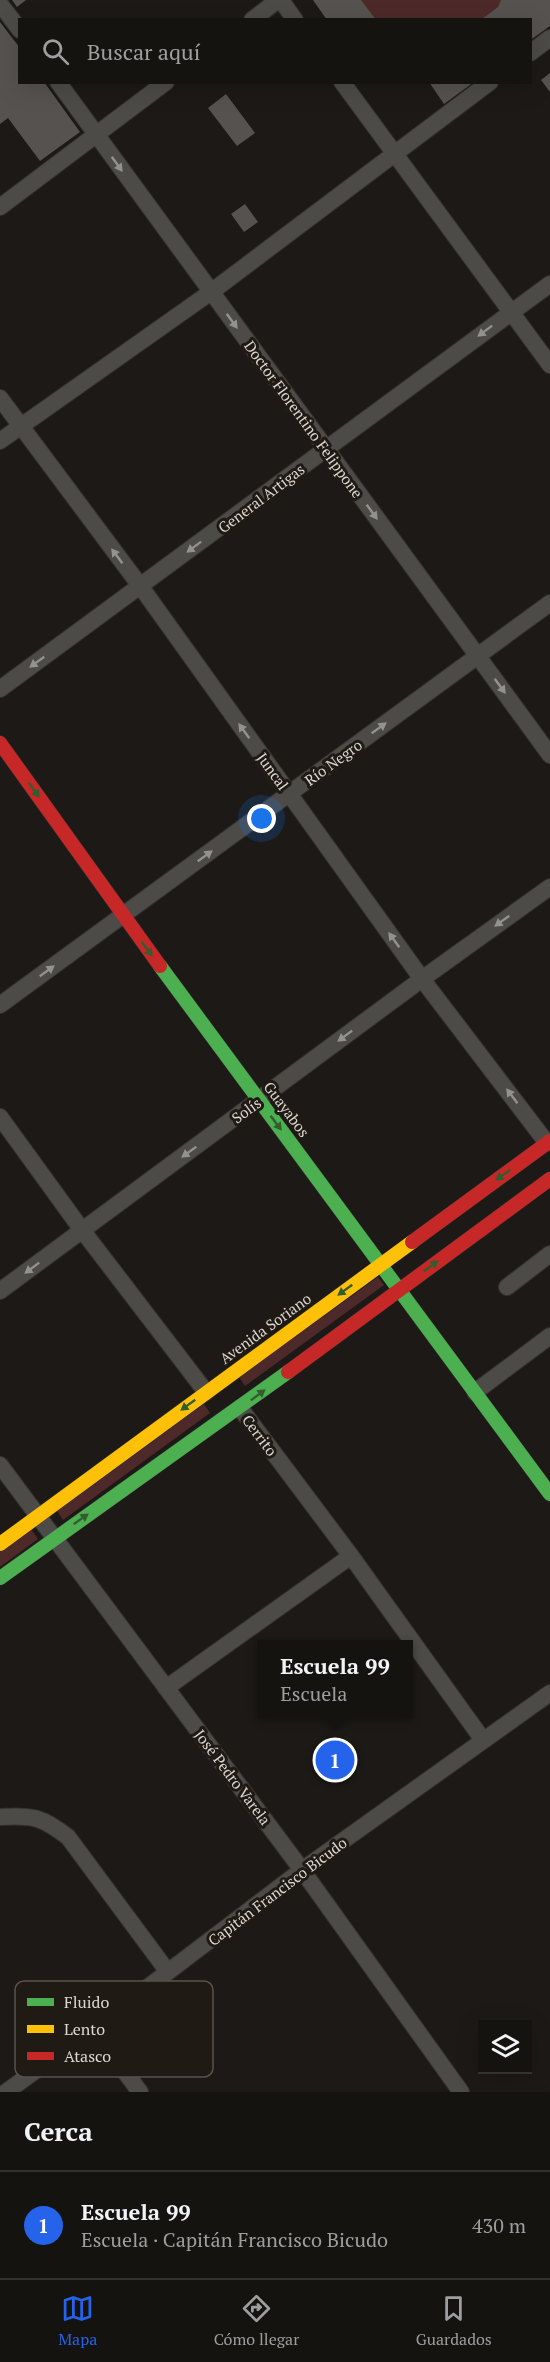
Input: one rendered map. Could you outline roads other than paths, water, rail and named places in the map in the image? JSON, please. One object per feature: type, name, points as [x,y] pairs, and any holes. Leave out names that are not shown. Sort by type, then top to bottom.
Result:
[{"type":"street","points":[[255,18],[279,0],[293,18]]},
{"type":"street","points":[[0,4],[18,27]]},
{"type":"street","points":[[532,52],[550,38]]},
{"type":"street","name":"Doctor Florentino Felippone","points":[[59,84],[550,755]]},
{"type":"street","points":[[0,207],[163,84]]},
{"type":"street","points":[[343,84],[550,365]]},
{"type":"street","points":[[0,441],[211,292],[487,84]]},
{"type":"street","name":"General Artigas","points":[[0,689],[550,284]]},
{"type":"street","name":"Juncal","points":[[0,399],[141,587],[422,979],[549,1142]]},
{"type":"street","name":"Río Negro","points":[[0,1005],[550,603]]},
{"type":"street","name":"Guayabos","points":[[0,743],[123,916],[550,1494]]},
{"type":"street","name":"Solís","points":[[0,1291],[550,887]]},
{"type":"street","name":"Cerrito","points":[[0,1117],[82,1230],[206,1392],[240,1408],[411,1640]]},
{"type":"street","name":"Avenida Soriano","points":[[0,1544],[549,1142]]},
{"type":"street","points":[[0,1578],[240,1408],[550,1179]]},
{"type":"street","points":[[507,1287],[550,1254]]},
{"type":"street","points":[[475,1392],[550,1336]]},
{"type":"street","name":"José Pedro Varela","points":[[0,1465],[302,1870],[461,2092]]},
{"type":"street","points":[[166,1688],[351,1556]]},
{"type":"street","name":"Cerrito","points":[[413,1642],[483,1740]]},
{"type":"street","name":"Capitán Francisco Bicudo","points":[[156,1981],[302,1870],[550,1693]]},
{"type":"street","points":[[0,1817],[19,1815],[47,1820],[68,1837],[168,1972]]},
{"type":"street","name":"Capitán Francisco Bicudo","points":[[6,2092],[27,2077]]},
{"type":"street","points":[[129,2077],[140,2092]]},
{"type":"place","name":"Escuela 99","points":[[335,1760]]}]
